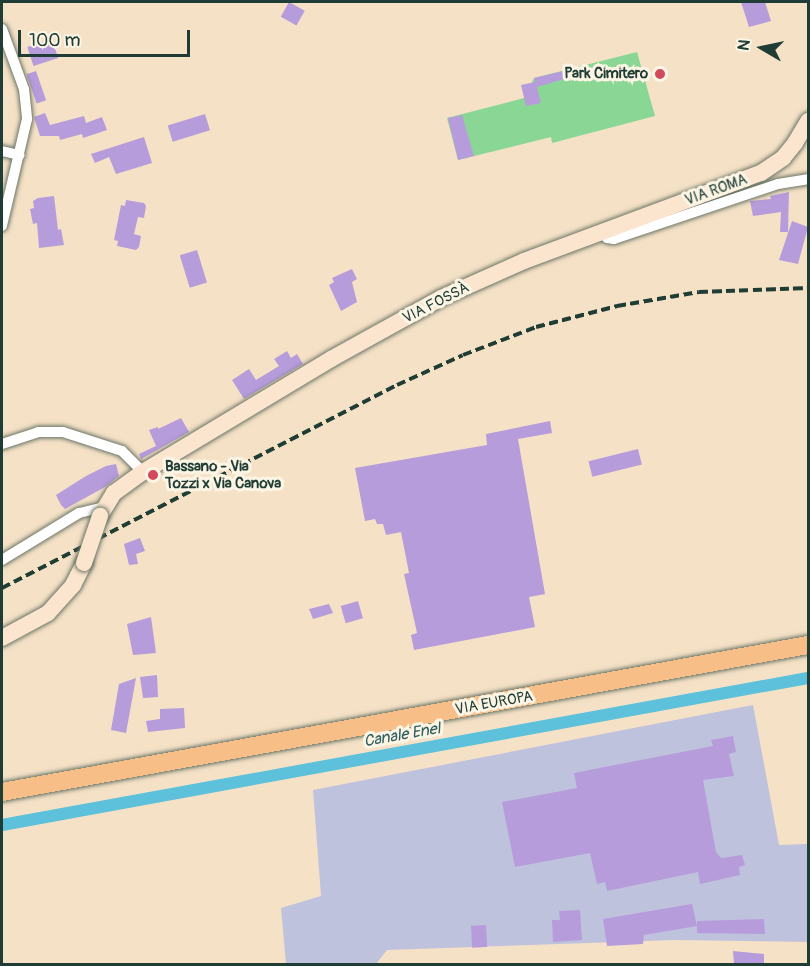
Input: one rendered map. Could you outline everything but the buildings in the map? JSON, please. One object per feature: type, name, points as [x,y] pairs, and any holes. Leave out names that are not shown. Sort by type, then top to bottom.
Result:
[{"type":"main road","name":"VIA ROMA","points":[[603,232],[761,173],[783,158],[808,121]]},
{"type":"main road","name":"VIA FOSSÀ","points":[[103,512],[114,493],[143,472],[331,359],[441,298],[524,261],[603,232]]},
{"type":"main road","points":[[2,638],[48,613],[73,585],[84,563],[103,512]]},
{"type":"main road","name":"VIA EUROPA","points":[[2,792],[808,645]]},
{"type":"street","points":[[2,29],[24,89],[27,119],[2,226]]},
{"type":"street","points":[[2,151],[20,155]]},
{"type":"street","name":"VIA FOSSÀ","points":[[603,232],[607,238],[614,239],[778,184],[808,179]]},
{"type":"street","points":[[2,444],[38,432],[63,432],[122,451],[143,472]]},
{"type":"street","points":[[2,560],[79,513],[103,512]]},
{"type":"shaded area","points":[[753,705],[779,845],[808,844],[808,942],[674,940],[387,950],[376,964],[286,964],[281,908],[321,896],[313,790]]},
{"type":"green space","points":[[637,52],[655,116],[552,143],[551,137],[458,160],[447,118],[524,98],[534,78]]},
{"type":"waterway","name":"Canale Enel","points":[[2,825],[808,678]]},
{"type":"railway","points":[[2,588],[397,385],[463,355],[536,327],[617,306],[699,292],[808,288]]},
{"type":"place","name":"Park Cimitero","points":[[660,74]]},
{"type":"place","name":"Bassano - Via Tozzi x Via Canova","points":[[153,475]]}]
